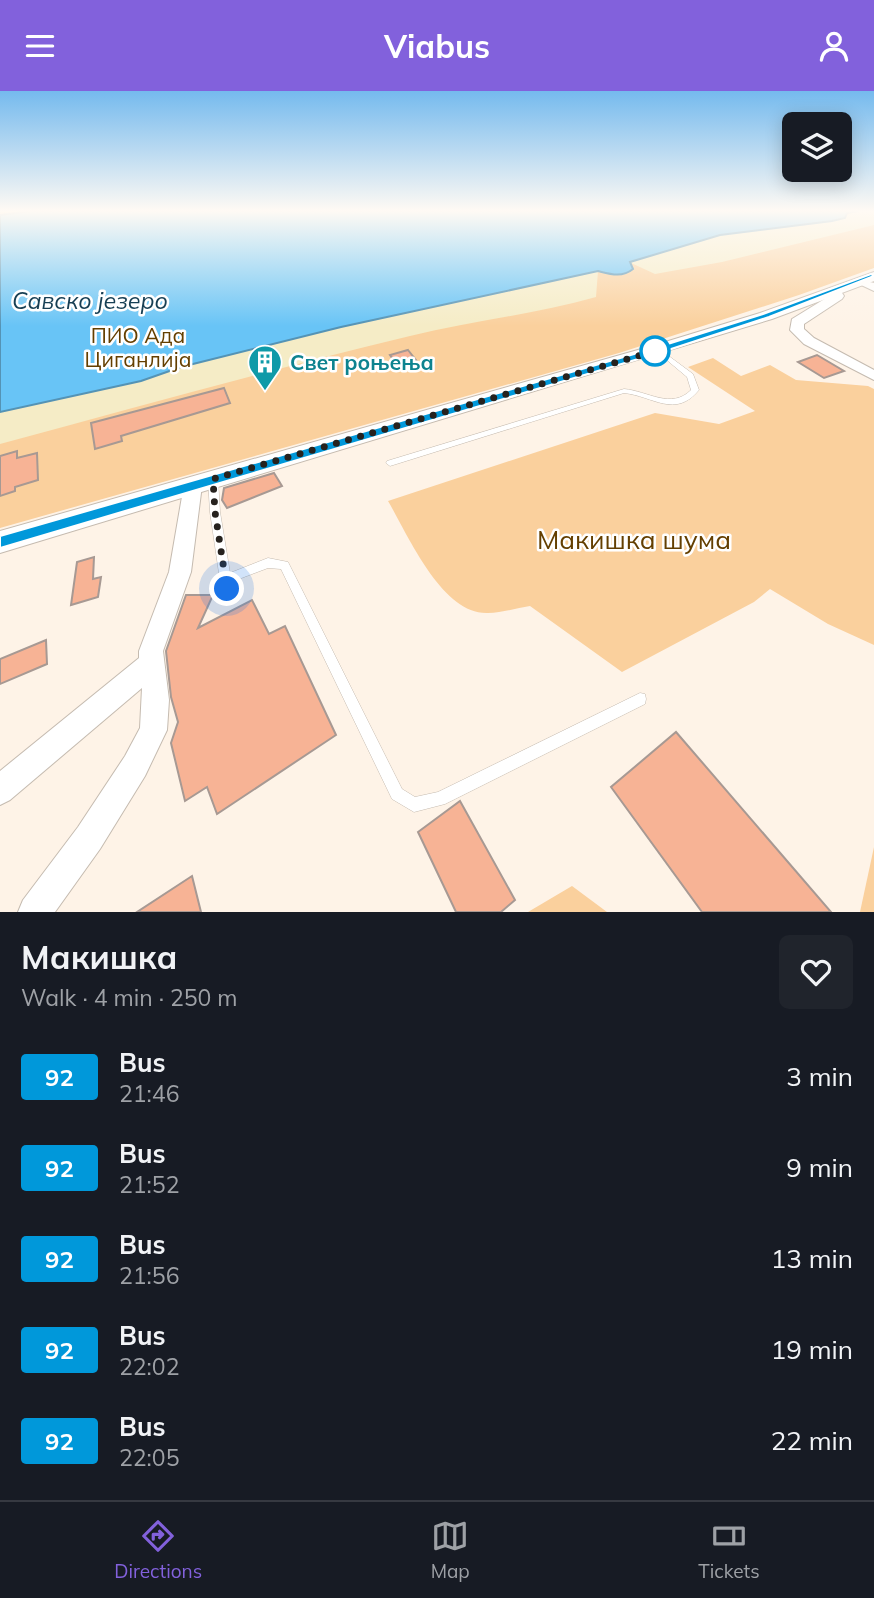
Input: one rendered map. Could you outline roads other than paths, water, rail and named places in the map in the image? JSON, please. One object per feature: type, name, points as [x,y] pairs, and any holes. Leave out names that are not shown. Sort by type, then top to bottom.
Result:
[{"type":"street","points":[[0,542],[659,350],[870,281]]},
{"type":"street","points":[[835,291],[838,296],[797,322],[797,330],[809,341],[874,376]]},
{"type":"street","points":[[35,912],[96,828],[135,766],[153,730],[156,700],[152,663],[154,639],[184,555],[203,482]]},
{"type":"street","points":[[0,790],[152,663]]},
{"type":"lane","points":[[390,463],[624,391],[636,391],[670,403],[688,399],[695,390],[690,376],[659,350]]},
{"type":"lane","points":[[203,482],[215,512],[226,584],[268,563],[284,565],[397,794],[414,805],[440,799],[640,699]]},
{"type":"water","name":"Савско језеро","points":[[0,249],[672,249],[630,262],[633,269],[625,274],[598,271],[341,327],[181,367],[141,381],[0,412]]},
{"type":"place","name":"Свет роњења","points":[[265,392]]},
{"type":"park label","name":"ПИО Ада Циганлија","points":[[138,347]]},
{"type":"park label","name":"Макишка шума","points":[[634,539]]}]
